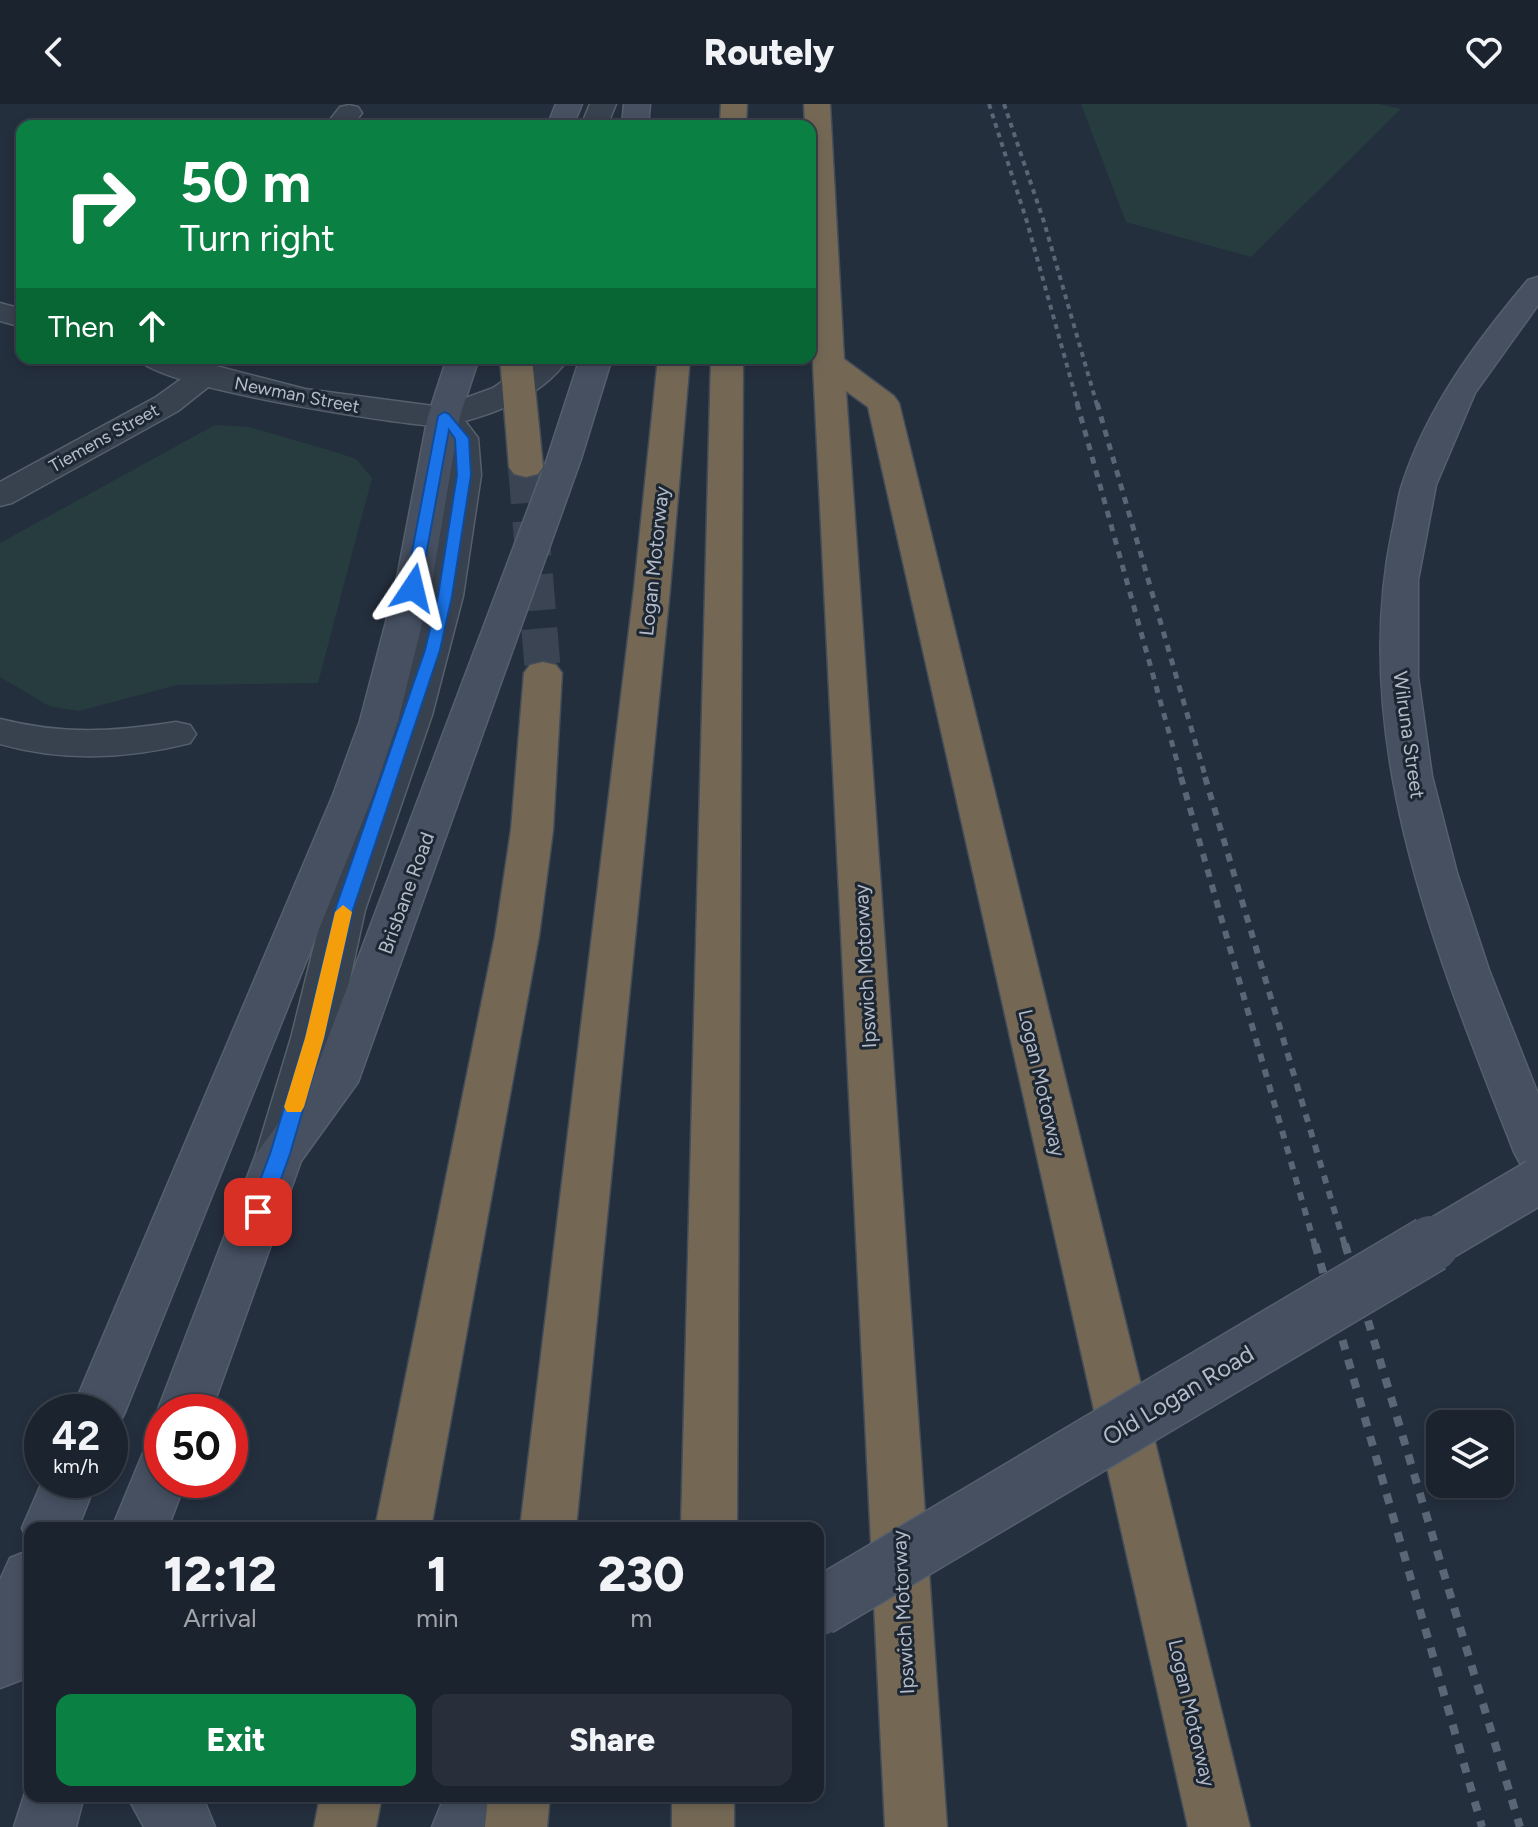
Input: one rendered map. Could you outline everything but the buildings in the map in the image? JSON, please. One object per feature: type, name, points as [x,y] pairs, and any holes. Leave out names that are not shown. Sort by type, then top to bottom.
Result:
[{"type":"highway","name":"Ipswich Motorway","points":[[817,104],[829,363],[916,1827]]},
{"type":"highway","name":"Logan Motorway","points":[[829,363],[883,403],[1219,1827]]},
{"type":"highway","name":"Logan Motorway","points":[[549,1522],[652,589],[673,364]]},
{"type":"highway","points":[[709,1522],[727,364]]},
{"type":"highway","points":[[517,373],[526,467]]},
{"type":"highway","points":[[404,1522],[517,936],[532,830],[543,673]]},
{"type":"highway","points":[[345,1827],[350,1802]]},
{"type":"highway","points":[[516,1827],[517,1802]]},
{"type":"highway","points":[[703,1802],[703,1827]]},
{"type":"main road","name":"Wilruna Street","points":[[1538,286],[1525,316],[1459,393],[1420,484],[1399,590],[1398,649],[1402,717],[1434,871],[1465,964],[1538,1152]]},
{"type":"main road","points":[[105,1394],[353,795],[379,721],[413,588],[444,416],[461,364]]},
{"type":"main road","name":"Brisbane Road","points":[[191,1394],[280,1154],[335,1082],[564,459],[594,364]]},
{"type":"main road","name":"Old Logan Road","points":[[824,1604],[1538,1181]]},
{"type":"main road","points":[[52,1522],[62,1498]]},
{"type":"main road","points":[[142,1522],[151,1498]]},
{"type":"main road","points":[[0,1660],[24,1593]]},
{"type":"main road","points":[[45,1827],[51,1802]]},
{"type":"main road","points":[[163,1802],[184,1827]]},
{"type":"main road","points":[[463,1827],[507,1802]]},
{"type":"street","name":"Newman Street","points":[[171,364],[206,376],[340,407],[444,416]]},
{"type":"street","points":[[280,1154],[314,1038],[344,910],[413,715],[445,596],[464,475],[462,438],[444,416],[517,373],[539,364]]},
{"type":"street","name":"Tiemens Street","points":[[0,496],[167,404],[206,376]]},
{"type":"street","points":[[0,731],[33,742],[103,747],[176,734]]},
{"type":"green space","points":[[1081,104],[1379,104],[1401,109],[1251,257],[1126,222]]},
{"type":"green space","points":[[215,425],[249,427],[356,459],[372,478],[318,683],[177,685],[79,711],[49,706],[0,677],[0,543]]},
{"type":"tunnel","points":[[526,467],[543,673]]},
{"type":"railway","points":[[989,104],[1027,222],[1078,405]]},
{"type":"railway","points":[[1004,104],[1044,222],[1097,405]]},
{"type":"railway","points":[[1077,403],[1182,779]]},
{"type":"railway","points":[[1097,403],[1206,779]]},
{"type":"railway","points":[[1181,777],[1315,1246]]},
{"type":"railway","points":[[1205,777],[1345,1246]]},
{"type":"railway","points":[[1315,1244],[1482,1827]]},
{"type":"railway","points":[[1345,1244],[1520,1827]]},
{"type":"slow traffic","points":[[294,1107],[314,1038],[343,912]]},
{"type":"route","points":[[258,1212],[280,1154],[314,1038],[344,910],[433,650],[464,475],[462,438],[458,429],[444,416],[413,588]]}]
